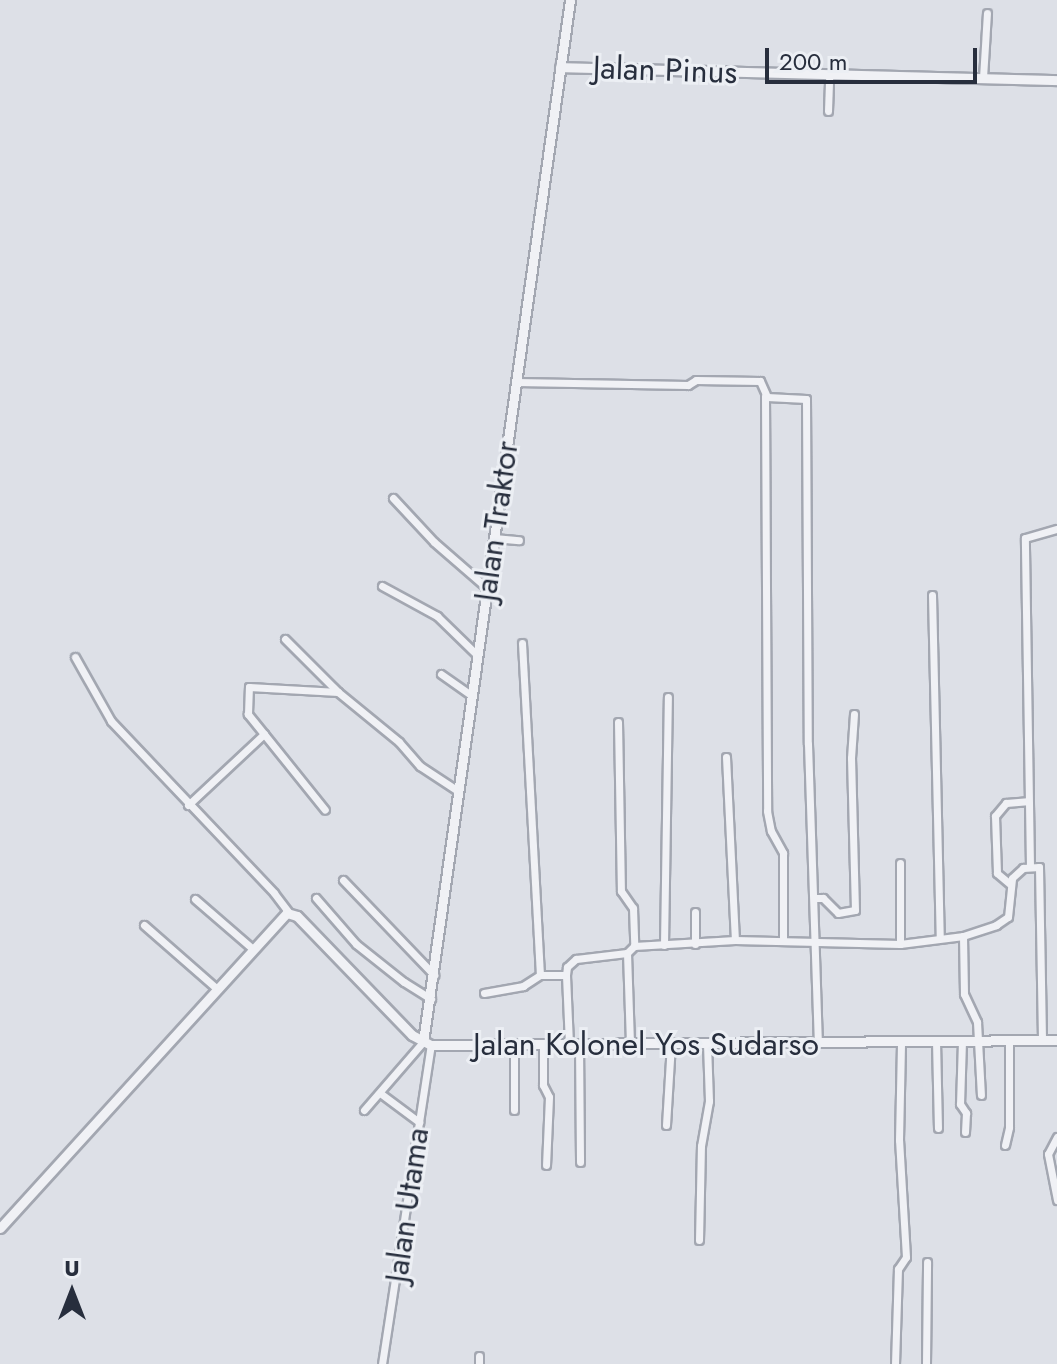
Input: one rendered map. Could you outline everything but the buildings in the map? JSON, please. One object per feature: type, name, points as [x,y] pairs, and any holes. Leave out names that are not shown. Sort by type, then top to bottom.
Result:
[{"type":"street","name":"Jalan Traktor","points":[[427,1044],[458,791],[570,0]]},
{"type":"street","points":[[983,78],[987,13]]},
{"type":"street","name":"Jalan Pinus","points":[[560,67],[1057,80]]},
{"type":"street","points":[[828,111],[829,74]]},
{"type":"street","points":[[516,382],[688,385],[696,380],[760,381],[765,396],[767,811],[771,831],[783,853],[783,940]]},
{"type":"street","points":[[765,396],[804,397],[806,401],[805,579],[818,1042]]},
{"type":"street","points":[[393,498],[434,542],[487,588]]},
{"type":"street","points":[[1030,866],[1025,537],[1057,529]]},
{"type":"street","points":[[494,538],[519,540]]},
{"type":"street","points":[[382,586],[437,616],[477,655]]},
{"type":"street","points":[[932,595],[940,938]]},
{"type":"street","points":[[285,639],[338,692],[399,742],[420,766],[458,791]]},
{"type":"street","points":[[522,643],[540,975]]},
{"type":"street","points":[[75,657],[111,721],[274,893],[289,913],[297,916],[427,1044],[364,1110]]},
{"type":"street","points":[[441,674],[472,696]]},
{"type":"street","points":[[325,810],[248,714],[249,687],[338,692]]},
{"type":"street","points":[[664,945],[668,697]]},
{"type":"street","points":[[814,898],[825,899],[838,913],[855,910],[851,758],[854,714]]},
{"type":"street","points":[[618,722],[621,891],[633,908],[634,946]]},
{"type":"street","points":[[188,805],[264,734]]},
{"type":"street","points":[[726,757],[735,940]]},
{"type":"street","points":[[1010,884],[1002,880],[996,868],[995,816],[1006,803],[1027,801]]},
{"type":"street","points":[[900,863],[900,944]]},
{"type":"street","points":[[580,1162],[574,1044],[566,975],[567,967],[576,959],[627,953],[634,946],[735,940],[900,944],[963,936],[996,925],[1008,917],[1010,884],[1017,872],[1030,866],[1039,869],[1042,1040]]},
{"type":"street","points":[[343,880],[434,975]]},
{"type":"street","points":[[316,898],[356,944],[431,999]]},
{"type":"street","points":[[195,899],[253,949]]},
{"type":"street","points":[[695,912],[695,944]]},
{"type":"street","points":[[0,1228],[289,913]]},
{"type":"street","points":[[144,925],[217,989]]},
{"type":"street","points":[[963,936],[964,994],[976,1019],[981,1095]]},
{"type":"street","points":[[627,953],[630,1044]]},
{"type":"street","points":[[484,993],[523,986],[540,975],[566,975]]},
{"type":"street","name":"Jalan Kolonel Yos Sudarso","points":[[427,1044],[1057,1040]]},
{"type":"street","points":[[895,1364],[898,1269],[906,1257],[899,1140],[901,1041]]},
{"type":"street","points":[[936,1041],[938,1128]]},
{"type":"street","points":[[962,1041],[960,1104],[966,1113],[965,1132]]},
{"type":"street","points":[[1005,1145],[1009,1118],[1009,1041]]},
{"type":"street","points":[[666,1125],[671,1043]]},
{"type":"street","points":[[699,1240],[701,1146],[709,1101],[707,1043]]},
{"type":"street","name":"Jalan Utama","points":[[382,1364],[403,1248],[427,1044]]},
{"type":"street","points":[[514,1045],[514,1110]]},
{"type":"street","points":[[543,1045],[543,1085],[549,1097],[546,1165]]},
{"type":"street","points":[[380,1093],[419,1122]]},
{"type":"street","points":[[1057,1137],[1048,1154],[1057,1200]]},
{"type":"street","points":[[926,1364],[927,1262]]}]
